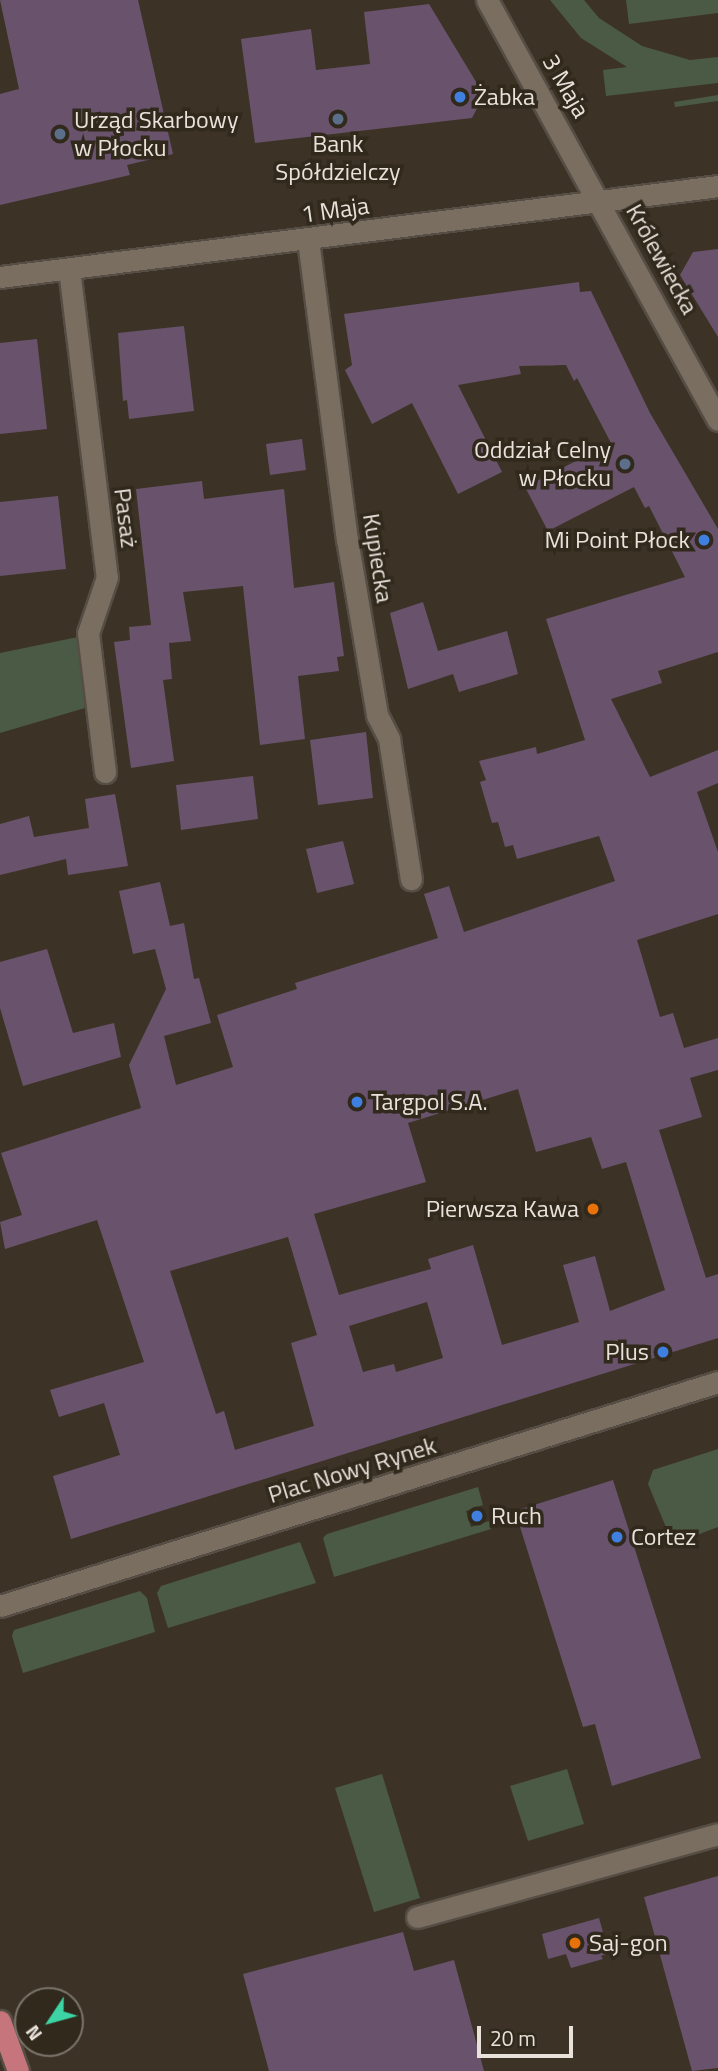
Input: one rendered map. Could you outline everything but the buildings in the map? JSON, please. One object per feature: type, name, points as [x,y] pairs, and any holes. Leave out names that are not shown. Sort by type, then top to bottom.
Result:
[{"type":"main road","points":[[0,2021],[18,2071]]},
{"type":"street","name":"3 Maja","points":[[487,0],[598,198]]},
{"type":"street","name":"1 Maja","points":[[0,277],[309,240],[598,198],[718,186]]},
{"type":"street","name":"Królewiecka","points":[[598,198],[718,420]]},
{"type":"street","name":"Kupiecka","points":[[309,240],[347,539],[377,715],[389,739],[411,879]]},
{"type":"street","name":"Pasaż","points":[[69,268],[107,577],[88,633],[105,772]]},
{"type":"street","name":"Plac Nowy Rynek","points":[[0,1606],[718,1382]]},
{"type":"street","points":[[417,1917],[718,1834]]},
{"type":"green space","points":[[550,0],[584,0],[599,18],[642,46],[690,60],[718,57],[718,83],[606,96],[603,70],[627,67],[581,38]]},
{"type":"green space","points":[[626,0],[718,0],[718,13],[629,24]]},
{"type":"green space","points":[[718,95],[718,101],[675,107],[674,102]]},
{"type":"green space","points":[[78,637],[85,708],[0,733],[0,653]]},
{"type":"green space","points":[[718,1449],[718,1527],[673,1544],[648,1484],[653,1470]]},
{"type":"green space","points":[[478,1487],[483,1505],[466,1511],[471,1527],[489,1521],[491,1529],[334,1577],[323,1538],[327,1534]]},
{"type":"green space","points":[[300,1542],[316,1583],[168,1628],[157,1593],[161,1586]]},
{"type":"green space","points":[[140,1591],[147,1598],[155,1632],[23,1673],[12,1636],[14,1630]]},
{"type":"green space","points":[[567,1769],[584,1824],[528,1841],[510,1786]]},
{"type":"green space","points":[[382,1774],[420,1898],[374,1912],[335,1788]]},
{"type":"place","name":"Żabka","points":[[460,97]]},
{"type":"place","name":"Bank Spółdzielczy","points":[[338,119]]},
{"type":"place","name":"Urząd Skarbowy w Płocku","points":[[60,134]]},
{"type":"place","name":"Oddział Celny w Płocku","points":[[625,464]]},
{"type":"place","name":"Mi Point Płock","points":[[704,540]]},
{"type":"place","name":"Targpol S.A.","points":[[357,1102]]},
{"type":"place","name":"Pierwsza Kawa","points":[[593,1209]]},
{"type":"place","name":"Plus","points":[[663,1352]]},
{"type":"place","name":"Ruch","points":[[477,1516]]},
{"type":"place","name":"Cortez","points":[[617,1537]]},
{"type":"place","name":"Saj-gon","points":[[575,1943]]}]
